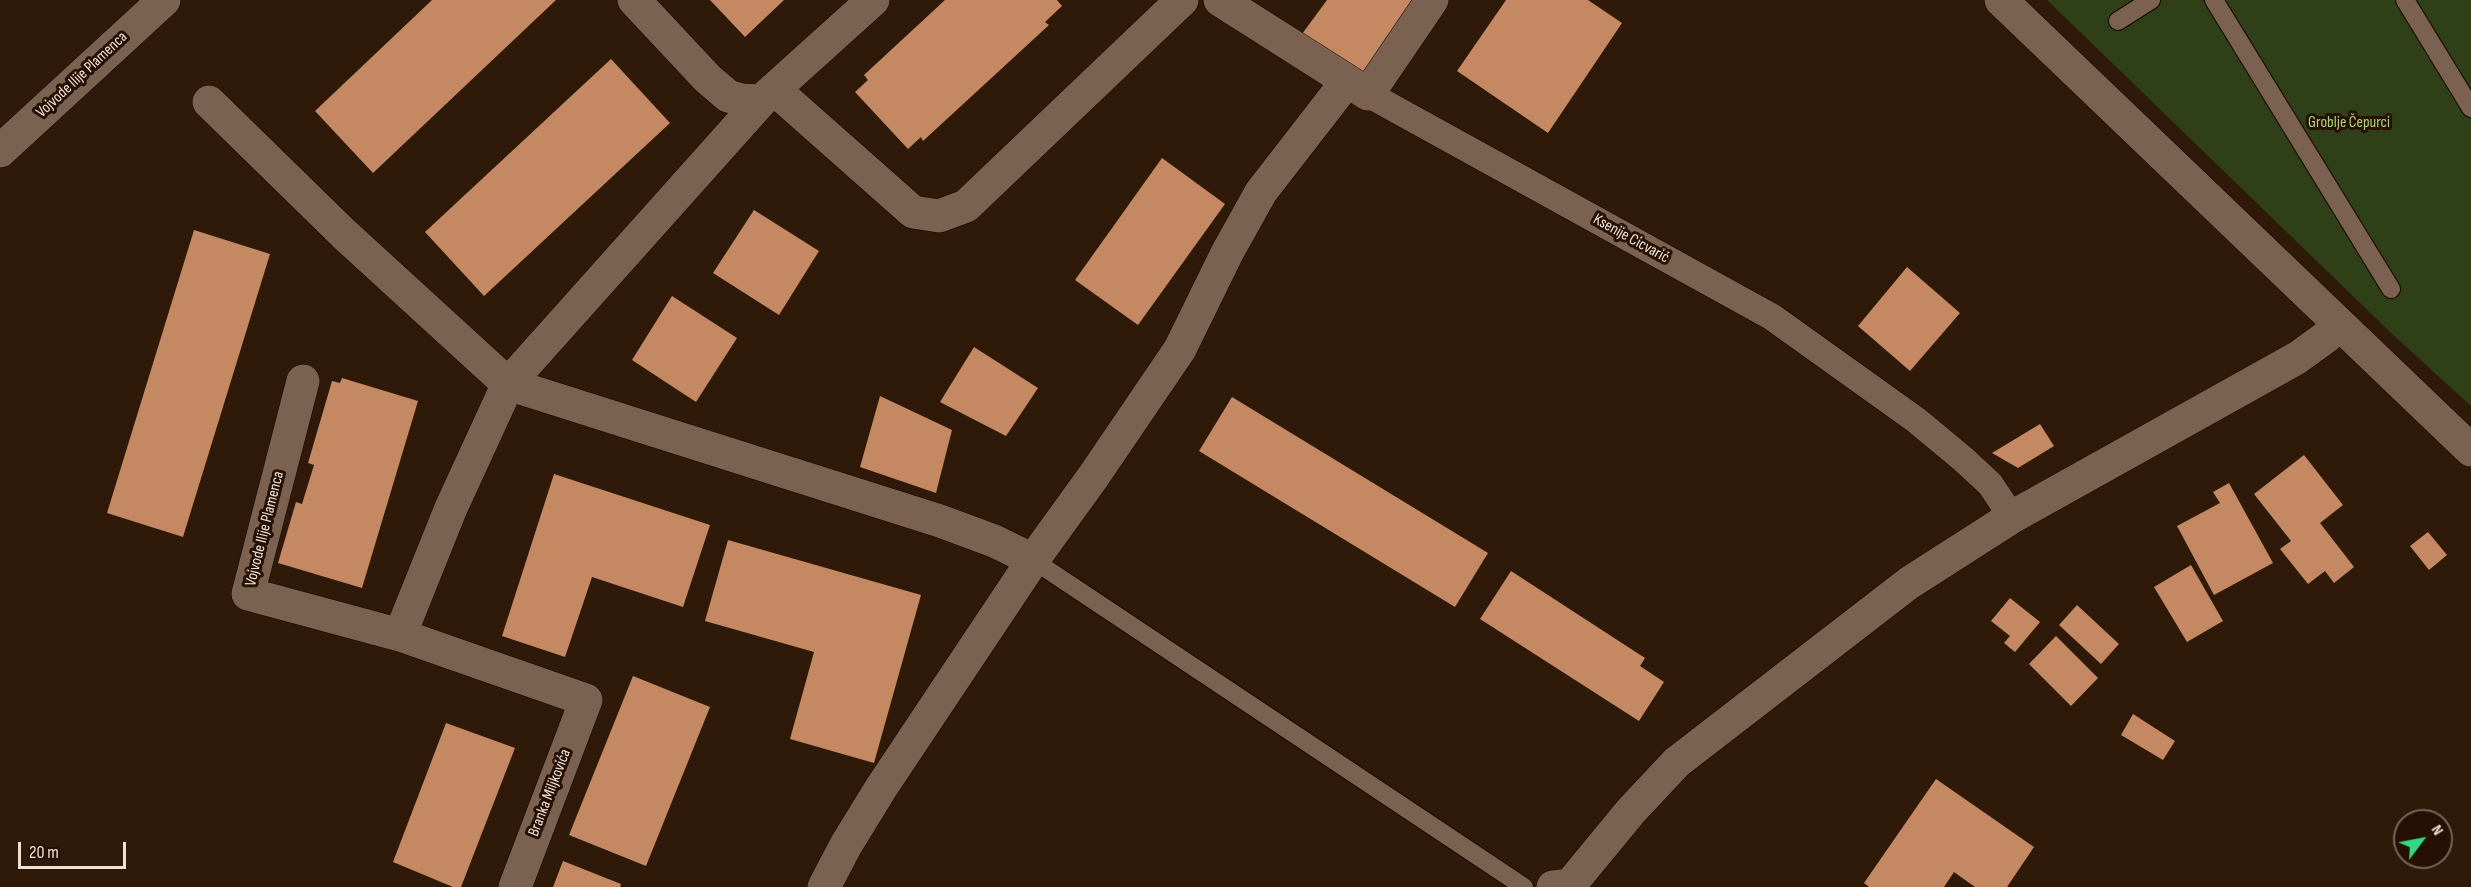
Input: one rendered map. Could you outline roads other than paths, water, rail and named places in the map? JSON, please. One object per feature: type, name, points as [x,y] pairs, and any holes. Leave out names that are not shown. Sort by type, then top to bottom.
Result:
[{"type":"street","name":"Vojvode Ilije Plamenca","points":[[0,151],[164,0]]},
{"type":"street","points":[[634,0],[708,79],[728,96],[742,100],[768,95],[913,212],[939,216],[966,206],[1182,0]]},
{"type":"street","points":[[400,635],[451,508],[508,384],[768,95],[873,0]]},
{"type":"street","name":"Ksenije Cicvarić","points":[[1220,0],[1357,87],[1772,317],[1916,420],[1963,459],[1990,484],[2012,517]]},
{"type":"street","points":[[824,887],[846,845],[881,788],[1033,560],[1180,349],[1227,253],[1261,192],[1357,87],[1432,0]]},
{"type":"street","points":[[2001,0],[2471,450]]},
{"type":"street","points":[[209,102],[344,234],[508,384],[940,521],[994,541],[1033,560]]},
{"type":"street","points":[[1565,886],[1677,762],[1909,583],[2012,517],[2297,358],[2326,337],[2338,324]]},
{"type":"street","name":"Vojvode Ilije Plamenca","points":[[303,381],[248,594],[400,635],[586,700]]},
{"type":"street","name":"Branka Miljkovića","points":[[514,887],[586,700]]},
{"type":"lane","points":[[2118,21],[2151,0]]},
{"type":"lane","points":[[2214,0],[2391,289]]},
{"type":"lane","points":[[2405,0],[2471,108]]},
{"type":"lane","points":[[1033,560],[1524,887]]},
{"type":"park label","name":"Groblje Čepurci","points":[[2349,123]]}]
